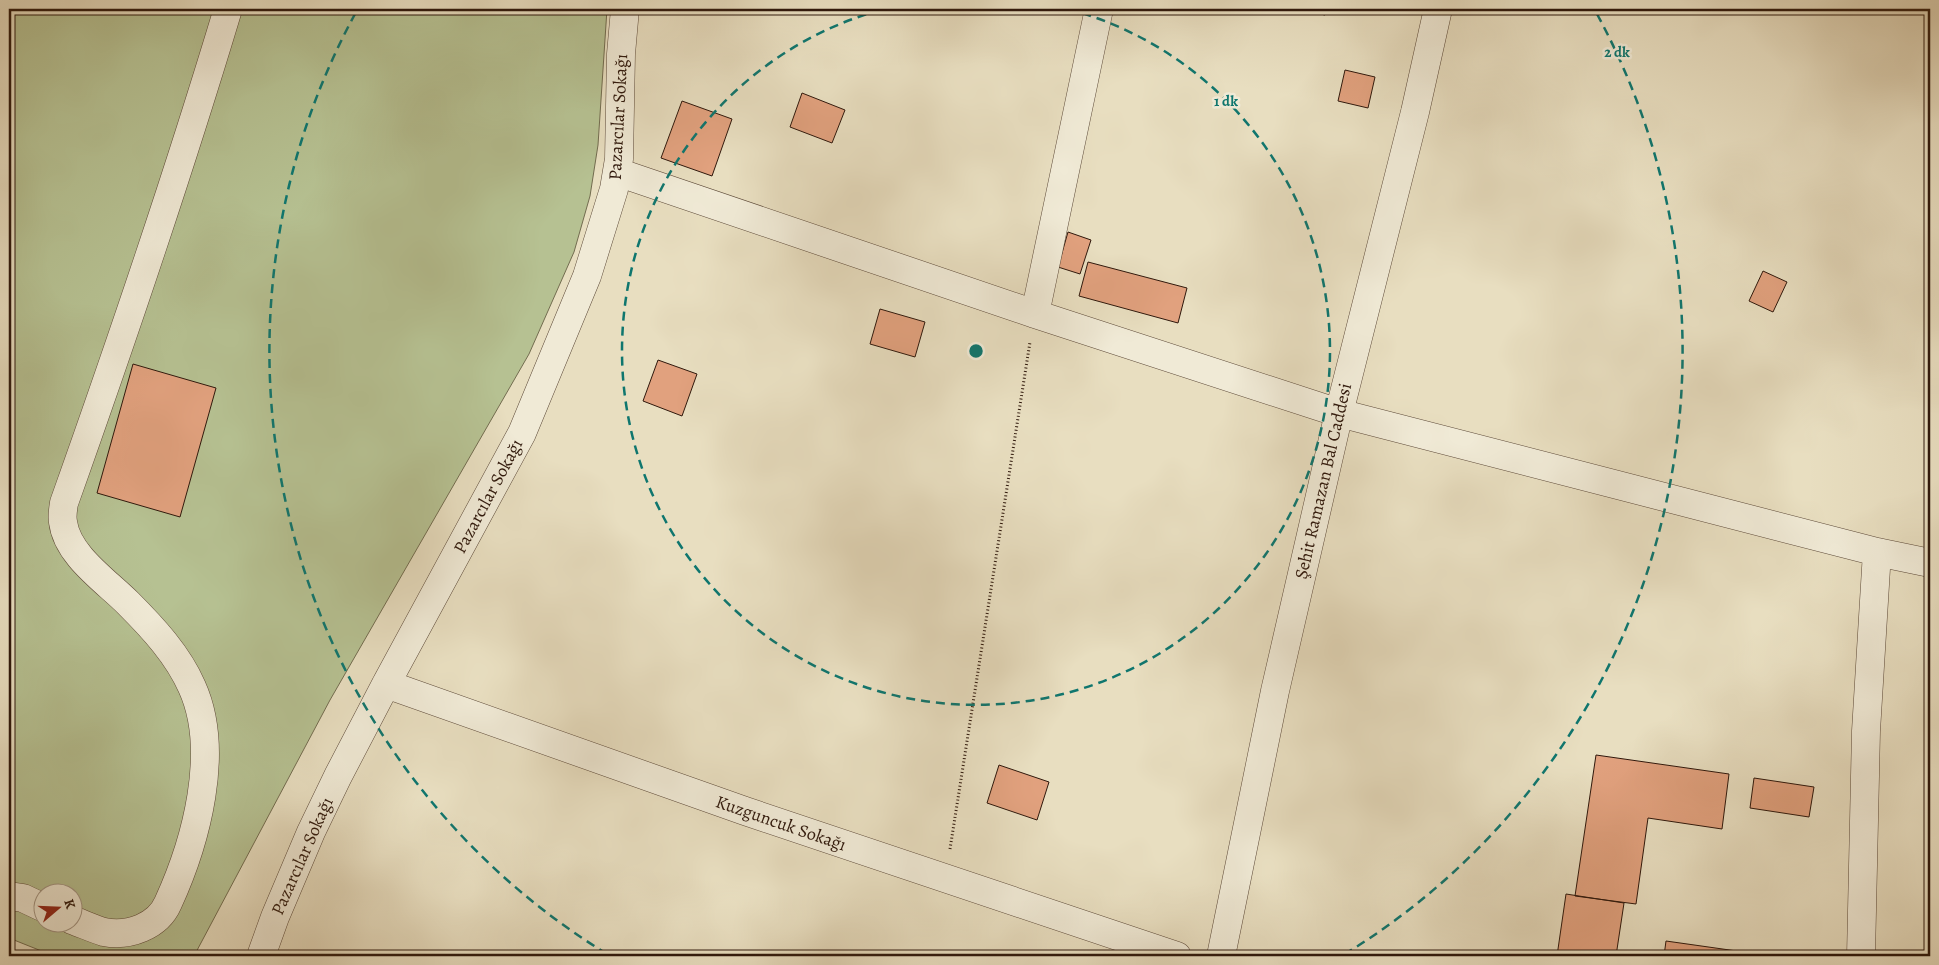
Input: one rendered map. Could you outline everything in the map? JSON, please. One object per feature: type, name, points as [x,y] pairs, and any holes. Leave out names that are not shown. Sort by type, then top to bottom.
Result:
[{"type":"street","points":[[82,924],[106,932],[135,932],[153,922],[166,907],[175,889],[195,827],[202,781],[205,739],[201,713],[192,687],[178,661],[159,636],[72,547],[63,522],[64,503],[133,307],[228,9]]},
{"type":"street","name":"Pazarcılar Sokağı","points":[[261,956],[275,917],[311,832],[386,684],[499,478],[538,399],[587,276],[614,189],[619,159],[621,54],[625,9]]},
{"type":"street","points":[[1035,314],[1099,9]]},
{"type":"street","name":"Şehit Ramazan Bal Caddesi","points":[[1221,956],[1275,691],[1339,413],[1415,112],[1438,9]]},
{"type":"street","points":[[617,172],[1035,314],[1339,413],[1877,552],[1930,563]]},
{"type":"street","points":[[1861,956],[1866,731],[1877,552]]},
{"type":"street","name":"Kuzguncuk Sokağı","points":[[386,684],[745,812],[1177,956]]},
{"type":"street","points":[[9,896],[23,898],[32,902]]},
{"type":"path","points":[[946,878],[1035,314]]},
{"type":"green space","points":[[9,9],[607,9],[598,145],[590,196],[574,252],[529,354],[330,700],[194,956],[54,956],[9,938]]},
{"type":"building","points":[[1296,9],[1327,9],[1325,15]]},
{"type":"building","points":[[1345,70],[1375,77],[1368,108],[1338,101]]},
{"type":"building","points":[[802,93],[845,110],[832,143],[790,127]]},
{"type":"building","points":[[682,101],[732,119],[712,176],[661,158]]},
{"type":"building","points":[[1068,232],[1091,240],[1080,274],[1058,267]]},
{"type":"building","points":[[1088,262],[1187,288],[1178,323],[1079,296]]},
{"type":"building","points":[[1763,271],[1787,282],[1773,312],[1749,301]]},
{"type":"building","points":[[880,309],[925,322],[915,357],[870,344]]},
{"type":"building","points":[[658,360],[697,374],[682,416],[643,401]]},
{"type":"building","points":[[133,364],[216,388],[180,517],[97,493]]},
{"type":"building","points":[[1596,755],[1729,774],[1722,829],[1648,818],[1636,904],[1575,896]]},
{"type":"building","points":[[999,765],[1049,782],[1037,820],[987,803]]},
{"type":"building","points":[[1754,778],[1814,787],[1809,817],[1750,808]]},
{"type":"building","points":[[1566,894],[1624,903],[1616,956],[1557,956]]},
{"type":"building","points":[[1666,941],[1772,956],[1664,956]]}]
